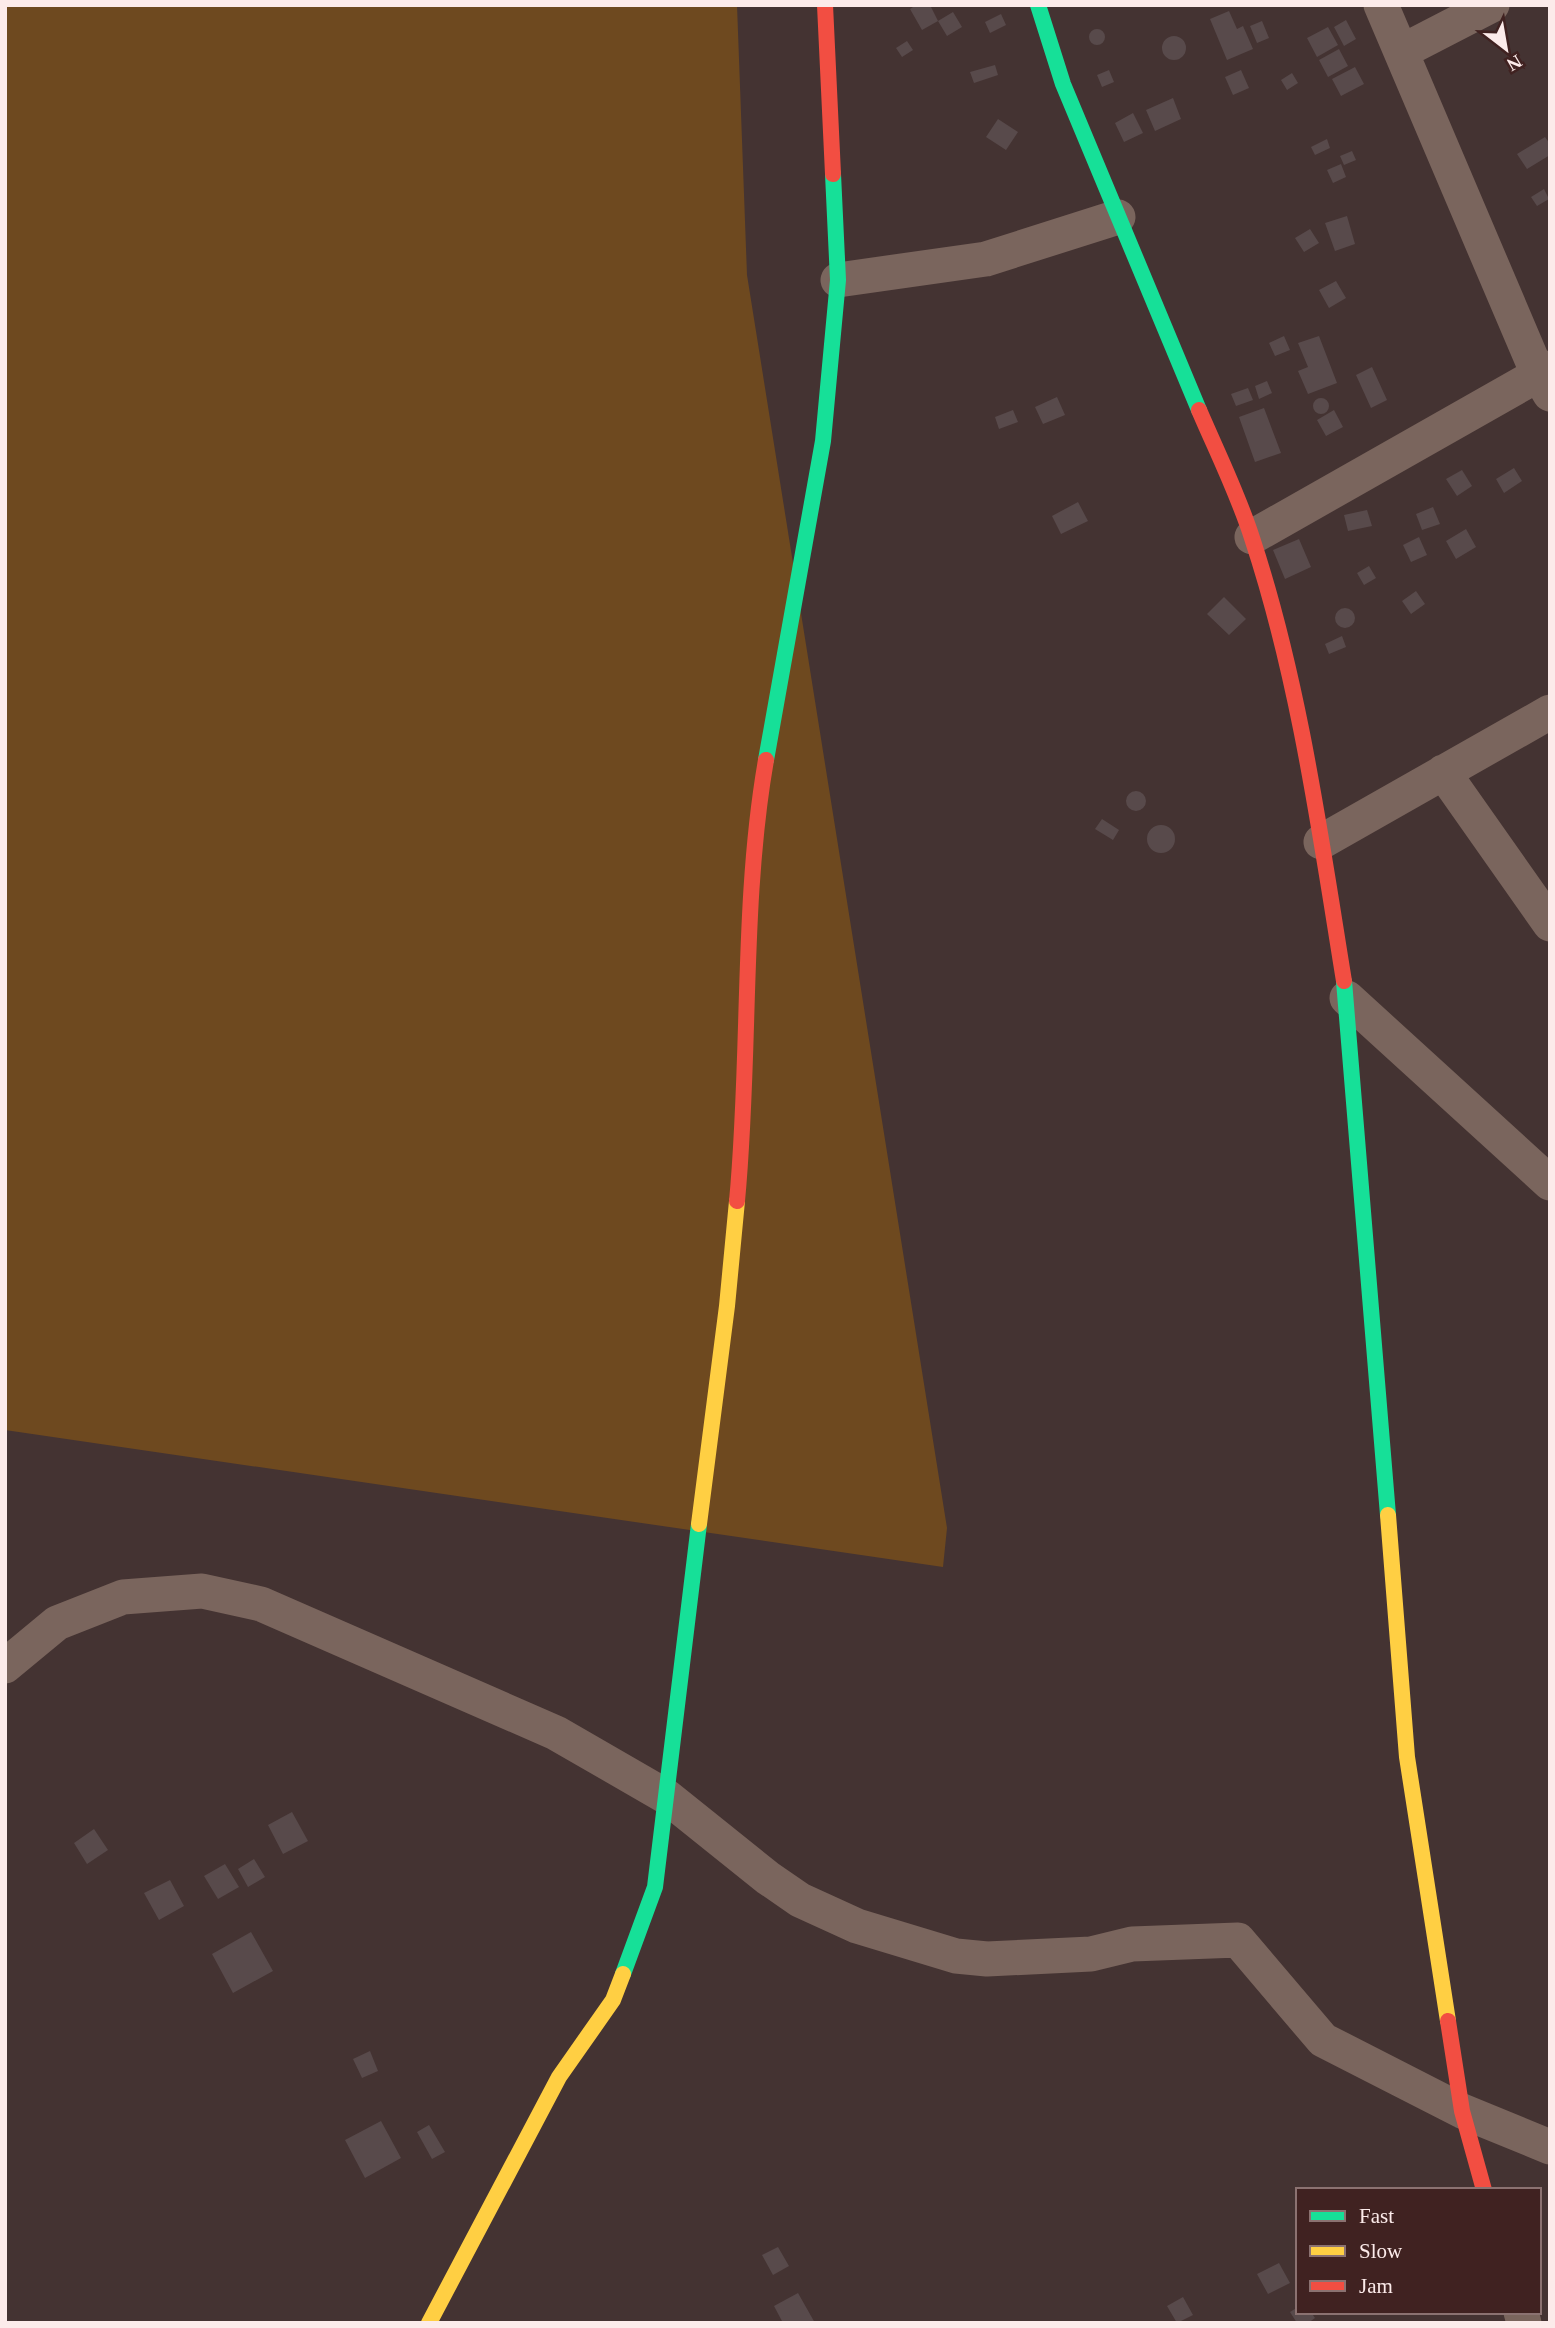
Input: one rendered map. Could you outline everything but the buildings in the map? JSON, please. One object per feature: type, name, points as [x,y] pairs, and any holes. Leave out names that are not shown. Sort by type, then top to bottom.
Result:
[{"type":"street","points":[[429,2323],[559,2077],[613,2000],[655,1887],[727,1306],[744,1129],[756,818],[823,441],[838,280],[825,5]]},
{"type":"street","points":[[1038,5],[1063,84],[1252,537],[1286,667],[1321,842],[1348,998],[1407,1758],[1462,2110],[1483,2188]]},
{"type":"street","points":[[1252,537],[1546,379],[1381,5]]},
{"type":"street","points":[[1401,52],[1492,5]]},
{"type":"street","points":[[838,280],[986,259],[1118,217]]},
{"type":"street","points":[[1321,842],[1550,712]]},
{"type":"street","points":[[1443,772],[1550,924]]},
{"type":"street","points":[[1348,998],[1550,1183]]},
{"type":"street","points":[[5,1666],[57,1623],[123,1597],[202,1591],[261,1605],[556,1734],[667,1797],[768,1878],[800,1900],[857,1926],[956,1956],[987,1959],[1091,1954],[1132,1944],[1238,1940],[1323,2040],[1462,2110],[1550,2147]]},
{"type":"shaded area","points":[[5,5],[737,5],[747,275],[947,1528],[943,1567],[5,1430]]},
{"type":"traffic: fast","points":[[1038,5],[1063,84],[1199,410]]},
{"type":"traffic: fast","points":[[766,760],[823,441],[838,280],[833,174]]},
{"type":"traffic: fast","points":[[1344,981],[1388,1515]]},
{"type":"traffic: fast","points":[[623,1974],[655,1887],[699,1524]]},
{"type":"traffic: slow","points":[[699,1524],[727,1306],[737,1201]]},
{"type":"traffic: slow","points":[[1388,1515],[1407,1757],[1448,2021]]},
{"type":"traffic: slow","points":[[429,2323],[559,2077],[613,2000],[623,1974]]},
{"type":"traffic: jam","points":[[825,5],[833,174]]},
{"type":"traffic: jam","points":[[1199,410],[1246,522],[1283,646],[1307,757],[1344,981]]},
{"type":"traffic: jam","points":[[737,1201],[753,869],[766,760]]},
{"type":"traffic: jam","points":[[1448,2021],[1462,2111],[1483,2188]]}]
